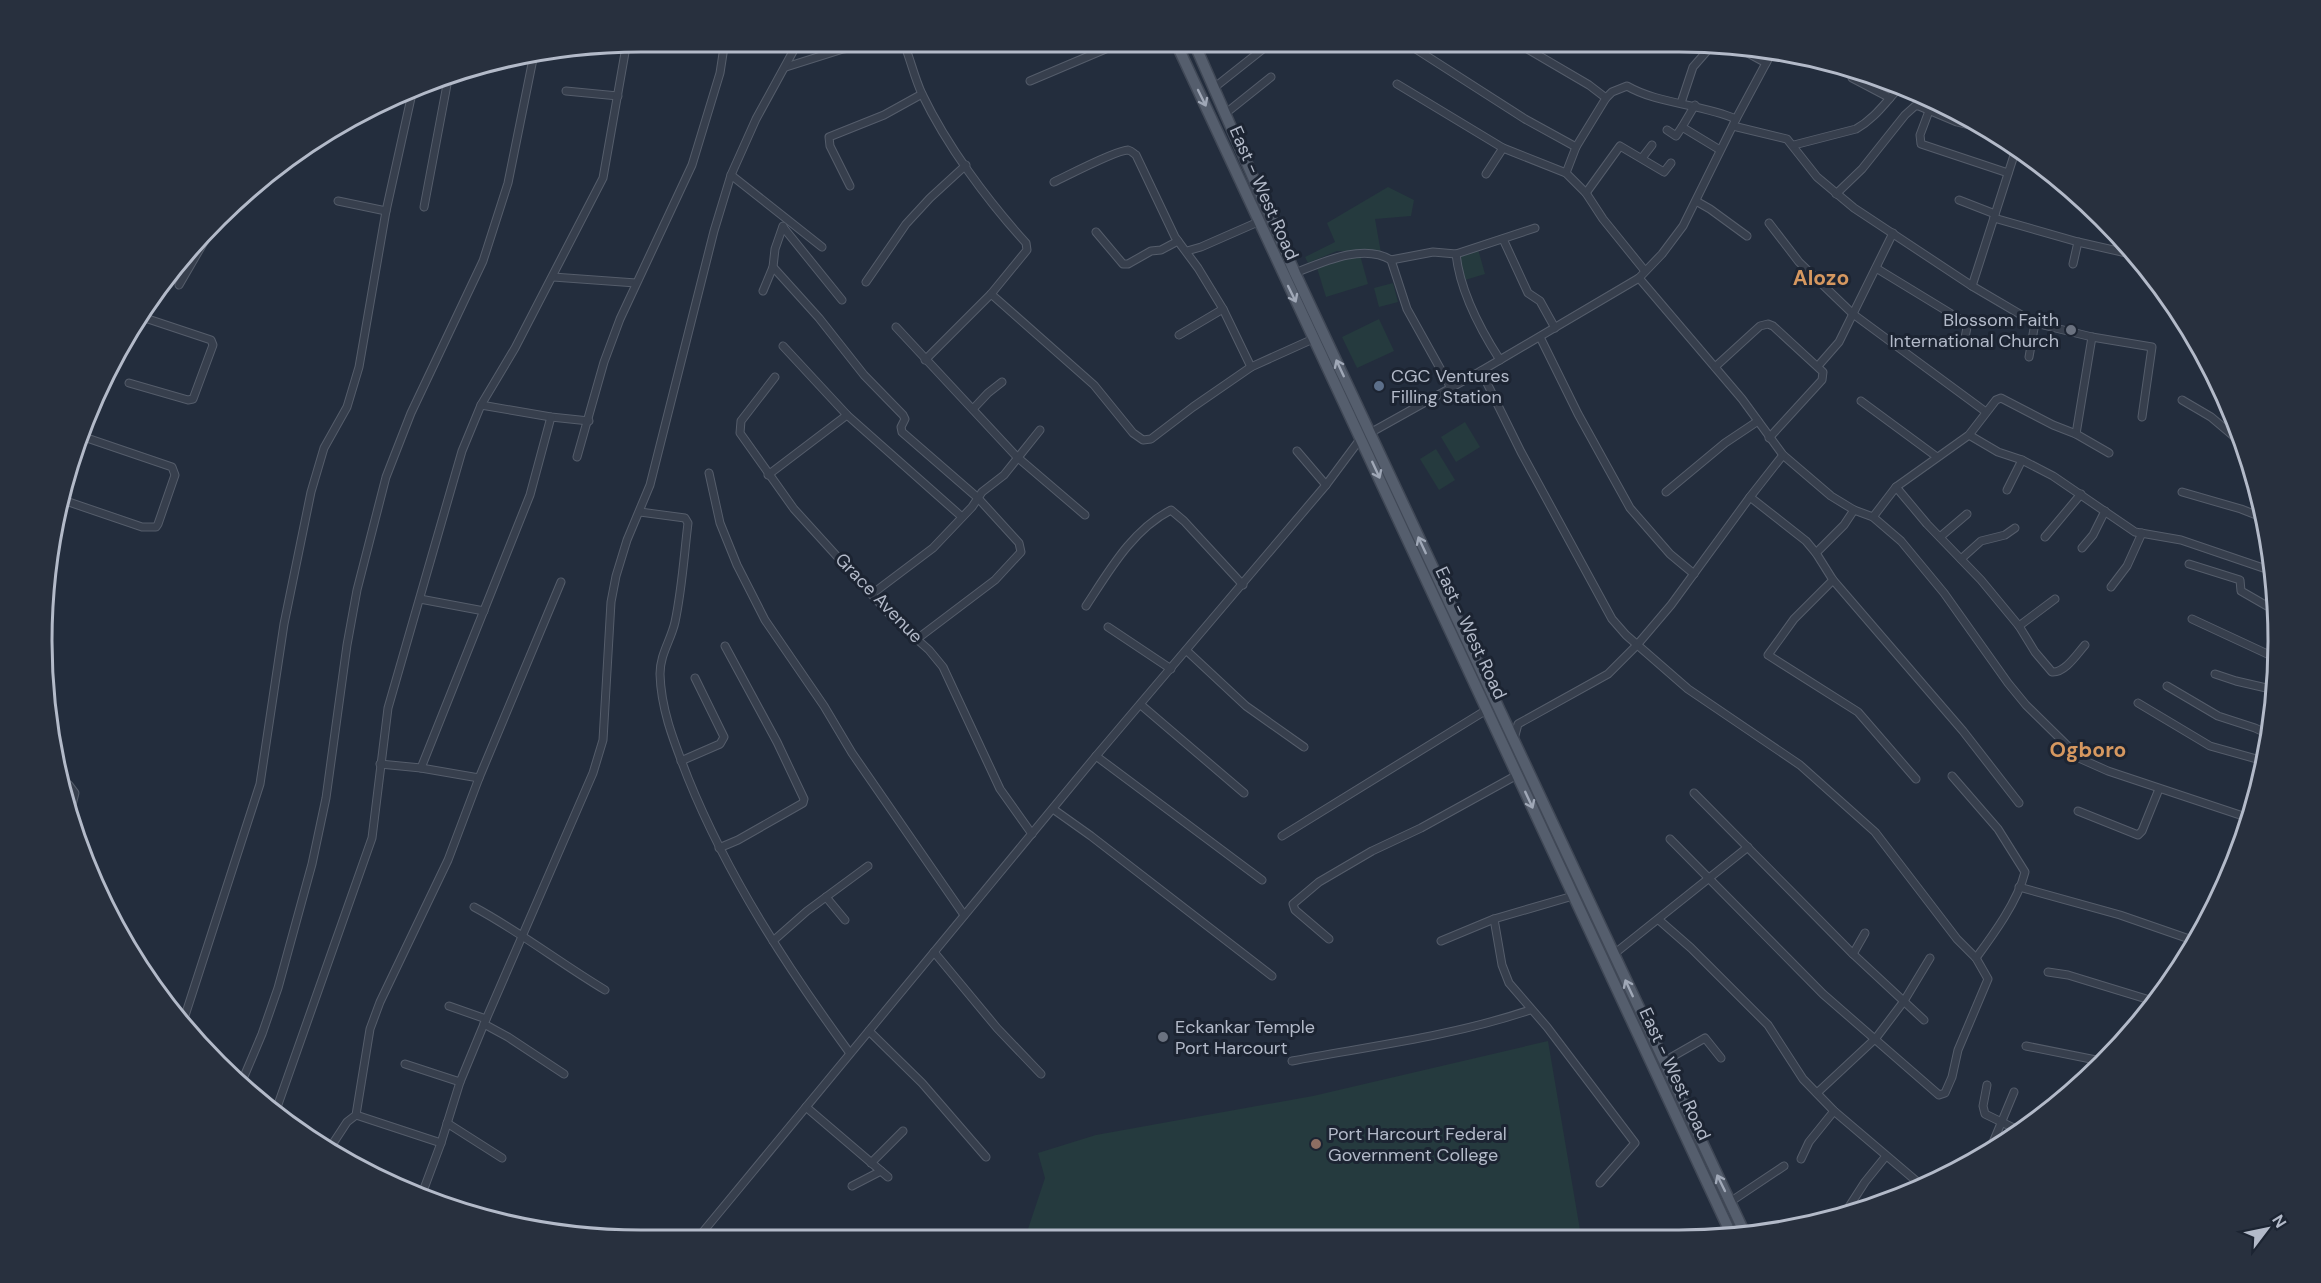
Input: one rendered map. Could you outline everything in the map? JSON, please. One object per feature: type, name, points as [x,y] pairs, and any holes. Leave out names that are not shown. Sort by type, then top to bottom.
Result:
[{"type":"main road","name":"East - West Road","points":[[1181,52],[1313,339],[1365,435],[1510,743],[1614,954],[1742,1227]]},
{"type":"main road","name":"East - West Road","points":[[1198,52],[1215,87],[1365,435],[1488,710],[1510,743],[1517,775],[1728,1228]]},
{"type":"street","points":[[578,457],[604,362],[636,283],[692,165],[720,73],[723,52]]},
{"type":"street","points":[[424,1189],[460,1082],[593,773],[603,740],[611,602],[627,540],[650,485],[714,231],[731,175],[756,119],[793,52]]},
{"type":"street","points":[[786,67],[834,52]]},
{"type":"street","points":[[907,52],[922,94],[966,165],[1027,247],[1017,264],[990,294],[925,360]]},
{"type":"street","points":[[1030,81],[1098,52]]},
{"type":"street","points":[[1215,87],[1259,52]]},
{"type":"street","points":[[1421,52],[1525,118],[1576,147]]},
{"type":"street","points":[[1537,52],[1606,98]]},
{"type":"street","points":[[278,1105],[372,838],[388,708],[462,451],[481,405],[515,348],[603,178],[625,53]]},
{"type":"street","points":[[1681,103],[1693,68],[1705,53]]},
{"type":"street","points":[[1757,58],[1766,63]]},
{"type":"street","points":[[704,1230],[849,1052],[869,1031],[1096,756],[1326,486],[1365,435],[1481,371],[1639,278],[1662,254],[1683,226],[1768,60]]},
{"type":"street","points":[[244,1076],[278,988],[312,864],[326,798],[357,590],[386,477],[411,413],[483,261],[508,183],[532,63]]},
{"type":"street","points":[[1226,113],[1271,77]]},
{"type":"street","points":[[1856,80],[1890,98]]},
{"type":"street","points":[[1397,84],[1503,148],[1566,173],[1586,193],[1645,271]]},
{"type":"street","points":[[424,207],[447,86]]},
{"type":"street","points":[[1566,173],[1576,147],[1606,98],[1620,87],[1627,86],[1644,95],[1715,110],[1734,123],[1766,136],[1783,138],[1794,145],[1817,177],[1836,194],[1972,286],[2035,323],[2092,337],[2152,347],[2142,417]]},
{"type":"street","points":[[566,91],[618,96]]},
{"type":"street","points":[[1794,145],[1856,129],[1874,117],[1894,93]]},
{"type":"street","points":[[850,186],[830,146],[829,137],[884,115],[922,94]]},
{"type":"street","points":[[186,1014],[260,784],[280,646],[311,492],[324,448],[347,407],[359,367],[386,211],[411,99]]},
{"type":"street","points":[[1667,130],[1676,136],[1695,105]]},
{"type":"street","points":[[1836,194],[1862,169],[1912,107],[1925,106]]},
{"type":"street","points":[[1930,108],[1920,135],[1921,144],[2008,173]]},
{"type":"street","points":[[1682,127],[1720,150]]},
{"type":"street","points":[[1641,158],[1652,145]]},
{"type":"street","points":[[1586,193],[1620,146],[1664,172],[1671,163]]},
{"type":"street","points":[[1486,174],[1503,148]]},
{"type":"street","points":[[1054,182],[1127,150],[1132,151],[1178,241],[1187,251],[1223,309],[1251,367]]},
{"type":"street","points":[[1972,286],[2013,156]]},
{"type":"street","points":[[866,282],[906,224],[966,165]]},
{"type":"street","points":[[731,175],[822,247]]},
{"type":"street","points":[[1959,200],[1995,216],[2078,242],[2121,252]]},
{"type":"street","points":[[338,201],[386,211]]},
{"type":"street","points":[[1696,201],[1718,213],[1747,236]]},
{"type":"street","points":[[763,291],[773,267],[775,249],[783,227],[784,216]]},
{"type":"street","points":[[1187,251],[1258,222]]},
{"type":"street","points":[[1769,223],[1799,262],[1853,314],[1986,412]]},
{"type":"street","points":[[783,227],[842,300]]},
{"type":"street","points":[[1391,260],[1433,252],[1456,254],[1535,228]]},
{"type":"street","points":[[1096,232],[1123,264],[1128,264],[1151,251],[1161,250],[1178,241]]},
{"type":"street","points":[[1818,366],[1839,342],[1893,233]]},
{"type":"street","points":[[1503,239],[1528,293],[1540,302],[1555,328]]},
{"type":"street","points":[[2073,264],[2078,242]]},
{"type":"street","points":[[1295,273],[1330,259],[1353,255],[1381,254],[1391,260],[1407,309],[1450,388]]},
{"type":"street","points":[[1456,254],[1459,272],[1474,312],[1500,360]]},
{"type":"street","points":[[179,285],[194,259]]},
{"type":"street","points":[[773,267],[819,318],[864,375],[903,416],[902,432],[978,498],[1019,543],[1021,552],[988,586],[917,639]]},
{"type":"street","points":[[1876,268],[1963,321],[1967,327],[1965,338]]},
{"type":"street","points":[[553,277],[636,283]]},
{"type":"street","points":[[1639,278],[1715,367],[1783,455],[1818,486],[1854,510],[1872,517],[1901,541],[1944,593],[2026,705],[2081,759],[2159,789],[2242,816]]},
{"type":"street","points":[[990,294],[1094,385],[1133,433],[1143,440],[1151,439],[1251,367],[1313,339]]},
{"type":"street","points":[[1179,335],[1223,309]]},
{"type":"street","points":[[129,383],[188,400],[193,399],[213,345],[212,340],[149,319]]},
{"type":"street","points":[[2029,357],[2035,323]]},
{"type":"street","points":[[1715,367],[1760,326],[1768,324],[1818,366],[1824,375],[1822,380],[1769,438]]},
{"type":"street","points":[[896,327],[1017,457],[1085,515]]},
{"type":"street","points":[[1540,337],[1578,414],[1630,508],[1670,554],[1694,574]]},
{"type":"street","points":[[2076,434],[2092,337]]},
{"type":"street","points":[[783,346],[847,415],[962,517]]},
{"type":"street","points":[[1481,371],[1521,452],[1612,619],[1637,645],[1688,689],[1800,765],[1875,832],[1957,939],[1976,958],[1988,979],[1958,1050],[1952,1077],[1942,1096],[1823,994],[1670,839]]},
{"type":"street","name":"Grace Avenue","points":[[775,377],[741,422],[739,429],[744,440],[794,509],[892,618],[917,639],[943,667],[1000,789],[1032,834]]},
{"type":"street","points":[[973,409],[1002,382]]},
{"type":"street","points":[[1872,517],[1896,488],[1969,435],[1996,400],[2001,398],[2053,425],[2076,434],[2109,453]]},
{"type":"street","points":[[2182,400],[2211,417],[2230,434]]},
{"type":"street","points":[[1861,401],[1937,457]]},
{"type":"street","points":[[481,405],[589,421]]},
{"type":"street","points":[[768,475],[847,415]]},
{"type":"street","points":[[421,768],[530,495],[551,417]]},
{"type":"street","points":[[1666,492],[1716,450],[1758,421]]},
{"type":"street","points":[[872,594],[933,548],[988,486],[1004,475],[1040,430]]},
{"type":"street","points":[[1969,435],[1998,453],[2022,460],[2053,476],[2134,532],[2181,540],[2263,568]]},
{"type":"street","points":[[70,502],[142,527],[156,527],[175,475],[171,467],[89,439]]},
{"type":"street","points":[[1297,451],[1326,486]]},
{"type":"street","points":[[1510,743],[1518,724],[1608,674],[1637,645],[1694,574],[1783,455]]},
{"type":"street","points":[[2007,490],[2022,460]]},
{"type":"street","points":[[709,473],[720,523],[737,565],[765,620],[824,706],[852,753],[964,915]]},
{"type":"street","points":[[1896,488],[2019,626],[2035,652],[2054,673],[2064,669],[2085,645]]},
{"type":"street","points":[[2182,492],[2254,514]]},
{"type":"street","points":[[2045,537],[2081,494]]},
{"type":"street","points":[[1750,497],[1806,542],[1816,553],[1833,580],[1948,713],[2019,803]]},
{"type":"street","points":[[1086,606],[1122,551],[1153,522],[1171,510],[1184,520],[1243,585]]},
{"type":"street","points":[[1816,553],[1844,525],[1854,510]]},
{"type":"street","points":[[2082,548],[2093,535],[2105,511]]},
{"type":"street","points":[[640,512],[685,518],[688,522],[674,625],[661,659],[662,700],[672,739],[719,848],[773,941],[849,1052]]},
{"type":"street","points":[[1940,537],[1967,514]]},
{"type":"street","points":[[1961,559],[1981,541],[2005,535],[2015,528]]},
{"type":"street","points":[[2111,587],[2127,566],[2142,532]]},
{"type":"street","points":[[2189,564],[2240,580],[2241,591],[2267,606]]},
{"type":"street","points":[[1833,580],[1794,619],[1768,655],[1858,712],[1916,779]]},
{"type":"street","points":[[333,1143],[346,1122],[356,1115],[370,1029],[380,1002],[448,860],[479,778],[561,582]]},
{"type":"street","points":[[420,599],[484,610]]},
{"type":"street","points":[[2019,626],[2055,599]]},
{"type":"street","points":[[2192,618],[2268,654]]},
{"type":"street","points":[[1108,627],[1171,669]]},
{"type":"street","points":[[719,848],[738,840],[803,803],[804,799],[777,742],[726,646]]},
{"type":"street","points":[[1187,651],[1246,706],[1304,747]]},
{"type":"street","points":[[2215,674],[2266,688]]},
{"type":"street","points":[[681,761],[720,744],[724,737],[695,678]]},
{"type":"street","points":[[2167,686],[2218,716],[2261,731]]},
{"type":"street","points":[[2138,702],[2210,746],[2256,759]]},
{"type":"street","points":[[1141,705],[1169,726],[1244,793]]},
{"type":"street","points":[[1282,836],[1488,710]]},
{"type":"street","points":[[1096,756],[1262,880]]},
{"type":"street","points":[[380,764],[479,778]]},
{"type":"street","points":[[1329,939],[1295,910],[1293,904],[1319,882],[1372,851],[1421,828],[1517,775]]},
{"type":"street","points":[[1952,776],[1998,829],[2023,868],[2024,876],[2019,886],[1990,939],[1976,958]]},
{"type":"street","points":[[2078,811],[2138,835],[2142,831],[2159,789]]},
{"type":"street","points":[[1694,793],[1852,954],[1924,1020]]},
{"type":"street","points":[[1053,809],[1272,976]]},
{"type":"street","points":[[1614,954],[1710,880],[1748,847]]},
{"type":"street","points":[[773,941],[868,866]]},
{"type":"street","points":[[2019,886],[2120,915],[2188,939]]},
{"type":"street","points":[[1441,941],[1494,920],[1573,896]]},
{"type":"street","points":[[826,897],[845,920]]},
{"type":"street","points":[[474,907],[605,990]]},
{"type":"street","points":[[1494,920],[1502,964],[1509,983],[1547,1027],[1635,1143],[1600,1183]]},
{"type":"street","points":[[1659,920],[1691,948],[1768,1025],[1803,1079],[1834,1111],[1914,1182]]},
{"type":"street","points":[[1852,954],[1865,933]]},
{"type":"street","points":[[934,952],[998,1028],[1041,1074]]},
{"type":"street","points":[[1817,1093],[1876,1038],[1905,1001],[1930,958]]},
{"type":"street","points":[[2048,972],[2068,975],[2147,999]]},
{"type":"street","points":[[449,1006],[485,1021],[564,1074]]},
{"type":"street","points":[[1292,1061],[1376,1047],[1503,1019],[1530,1010]]},
{"type":"street","points":[[869,1031],[922,1083],[987,1157]]},
{"type":"street","points":[[1664,1062],[1705,1038],[1721,1058]]},
{"type":"street","points":[[2026,1046],[2094,1060]]},
{"type":"street","points":[[405,1064],[460,1082]]},
{"type":"street","points":[[1987,1085],[1984,1114],[2012,1128]]},
{"type":"street","points":[[1994,1139],[2014,1092]]},
{"type":"street","points":[[806,1107],[888,1178]]},
{"type":"street","points":[[1801,1159],[1809,1142],[1834,1111]]},
{"type":"street","points":[[356,1115],[441,1143]]},
{"type":"street","points":[[447,1123],[502,1158]]},
{"type":"street","points":[[871,1163],[903,1131]]},
{"type":"street","points":[[1850,1205],[1886,1155]]},
{"type":"street","points":[[1730,1202],[1784,1166]]},
{"type":"street","points":[[852,1186],[881,1171]]},
{"type":"green space","points":[[1388,187],[1414,200],[1411,216],[1375,219],[1381,253],[1337,251],[1308,263],[1305,257],[1335,242],[1327,223]]},
{"type":"green space","points":[[1478,249],[1485,274],[1465,280],[1458,255]]},
{"type":"green space","points":[[1360,255],[1368,284],[1326,297],[1317,268]]},
{"type":"green space","points":[[1393,283],[1398,302],[1379,307],[1374,288]]},
{"type":"green space","points":[[1379,319],[1394,351],[1357,368],[1342,337]]},
{"type":"green space","points":[[1465,422],[1480,447],[1456,462],[1441,437]]},
{"type":"green space","points":[[1436,449],[1455,480],[1439,490],[1420,459]]},
{"type":"green space","name":"Port Harcourt Federal Government College","points":[[1548,1041],[1580,1230],[1028,1230],[1045,1178],[1038,1153],[1096,1135],[1313,1096]]},
{"type":"place","name":"Blossom Faith International Church","points":[[2071,330]]},
{"type":"place","name":"CGC Ventures Filling Station","points":[[1379,386]]},
{"type":"place","name":"Eckankar Temple Port Harcourt","points":[[1163,1037]]},
{"type":"place","name":"Port Harcourt Federal Government College","points":[[1316,1144]]},
{"type":"district","name":"Alozo","points":[[1821,278]]},
{"type":"district","name":"Ogboro","points":[[2088,750]]}]
